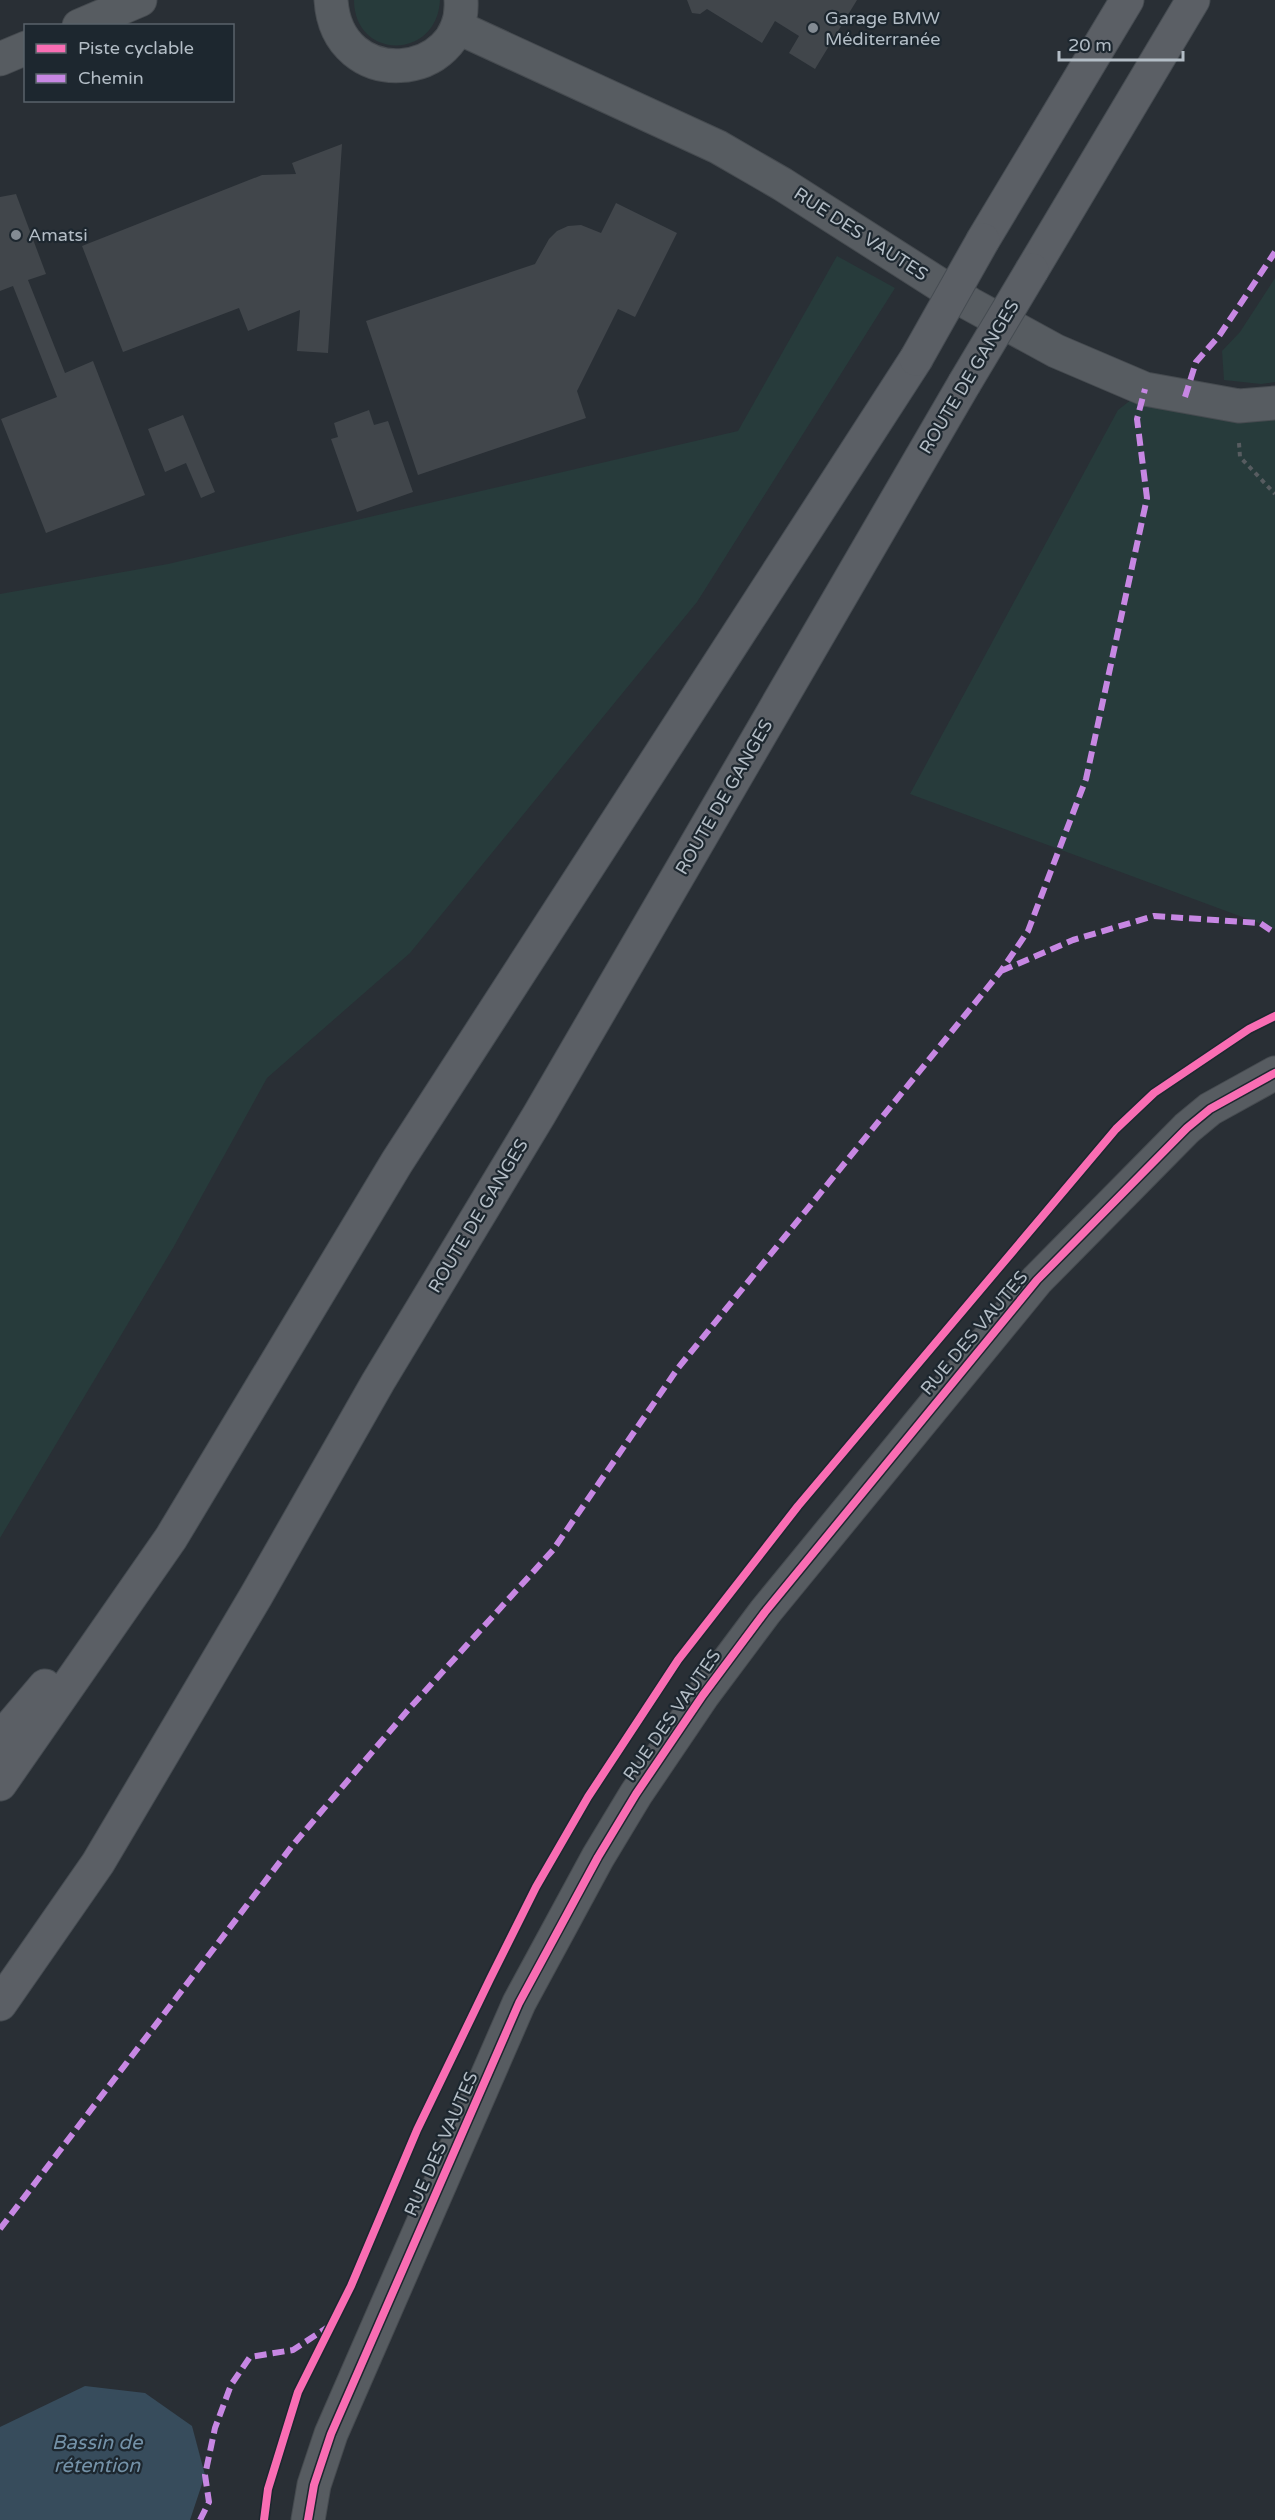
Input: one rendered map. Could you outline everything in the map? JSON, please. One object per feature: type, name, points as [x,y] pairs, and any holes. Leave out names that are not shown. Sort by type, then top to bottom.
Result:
[{"type":"main road","points":[[0,1784],[171,1538],[397,1162],[916,359],[982,240],[1127,0]]},
{"type":"main road","name":"ROUTE DE GANGES","points":[[0,2004],[98,1863],[256,1596],[378,1382],[545,1105],[964,384],[1193,0]]},
{"type":"main road","points":[[0,1739],[171,1538]]},
{"type":"street","points":[[84,24],[140,0]]},
{"type":"street","name":"RUE DES VAUTES","points":[[331,0],[333,17],[348,46],[361,56],[376,63],[391,67],[408,66],[430,57],[448,40],[459,13],[718,147],[782,184],[970,304],[1056,351],[1145,389],[1239,406],[1275,403]]},
{"type":"street","points":[[0,59],[24,49]]},
{"type":"street","name":"RUE DES VAUTES","points":[[308,2520],[314,2485],[331,2434],[519,2003],[636,1794],[703,1695],[765,1612],[1037,1280],[1187,1128],[1210,1108],[1275,1073]]},
{"type":"path","points":[[1239,406],[1240,457],[1275,494]]},
{"type":"green space","points":[[354,0],[440,0],[435,20],[425,34],[411,43],[396,45],[380,42],[367,34],[358,20]]},
{"type":"green space","points":[[837,256],[895,288],[697,602],[410,953],[267,1078],[173,1248],[0,1538],[0,594],[168,564],[738,431]]},
{"type":"green space","points":[[1275,278],[1275,382],[1261,384],[1224,380],[1222,351],[1240,332]]},
{"type":"green space","points":[[1145,389],[1275,403],[1275,929],[910,794],[1118,410]]},
{"type":"water","name":"Bassin de rétention","points":[[85,2386],[145,2393],[192,2426],[205,2475],[190,2520],[0,2520],[0,2427]]},
{"type":"building","name":"Garage BMW Méditerranée","points":[[687,0],[857,0],[815,69],[789,53],[799,36],[775,21],[762,43],[707,9],[700,14],[692,13]]},
{"type":"building","points":[[342,144],[328,353],[297,351],[300,310],[248,331],[239,308],[123,352],[82,246],[262,175],[296,174],[292,163]]},
{"type":"building","points":[[16,194],[46,274],[28,280],[65,373],[93,361],[145,495],[46,533],[1,419],[57,397],[13,286],[0,291],[0,197]]},
{"type":"building","points":[[616,203],[677,233],[635,317],[618,309],[577,391],[586,418],[418,475],[366,321],[535,264],[549,239],[557,231],[568,226],[581,225],[601,233]]},
{"type":"building","points":[[369,410],[374,425],[388,421],[413,492],[357,512],[331,439],[338,437],[334,423]]},
{"type":"building","points":[[183,415],[215,492],[201,498],[186,463],[165,472],[148,429]]},
{"type":"marked path","points":[[1185,397],[1196,362],[1219,336],[1275,252]]},
{"type":"marked path","points":[[0,2229],[292,1846],[408,1710],[553,1550],[678,1368],[1001,971],[1028,931],[1086,779],[1147,498],[1137,419],[1145,389]]},
{"type":"marked path","points":[[1001,971],[1073,940],[1154,916],[1260,923],[1275,933]]},
{"type":"marked path","points":[[200,2520],[209,2502],[205,2475],[215,2428],[231,2385],[250,2357],[293,2350],[328,2327]]},
{"type":"cycle path","points":[[264,2520],[268,2489],[298,2392],[351,2286],[417,2130],[536,1887],[588,1797],[678,1660],[798,1506],[1116,1129],[1154,1093],[1249,1029],[1275,1016]]},
{"type":"cycle path","points":[[308,2520],[314,2485],[331,2434],[519,2003],[598,1857],[636,1794],[703,1695],[765,1612],[1037,1280],[1187,1128],[1210,1109],[1275,1073]]},
{"type":"place","name":"Garage BMW Méditerranée","points":[[813,28]]},
{"type":"place","name":"Amatsi","points":[[16,235]]}]
